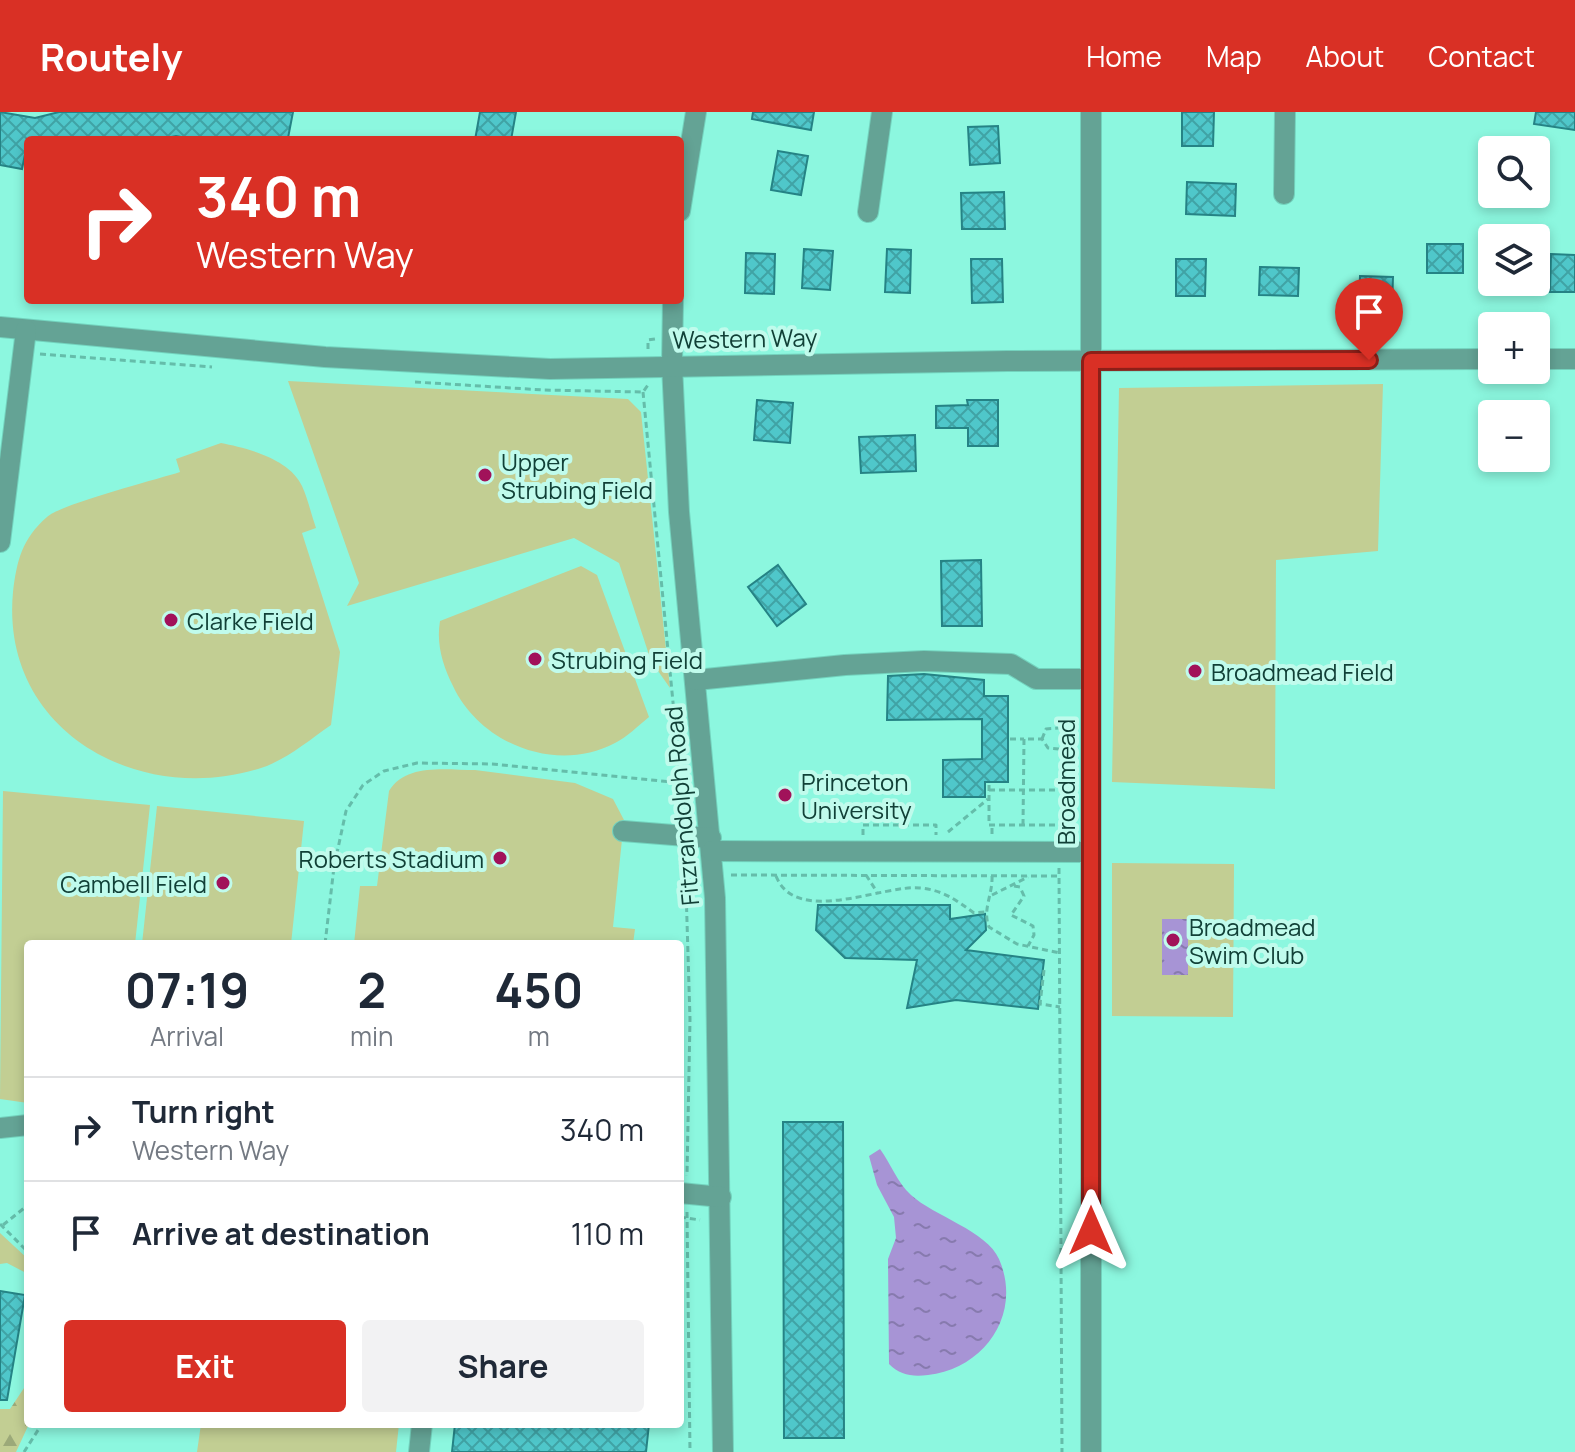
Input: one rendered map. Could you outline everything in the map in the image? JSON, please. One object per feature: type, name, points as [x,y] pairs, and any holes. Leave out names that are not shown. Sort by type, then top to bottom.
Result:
[{"type":"street","points":[[684,186],[696,112]]},
{"type":"street","points":[[868,212],[882,112]]},
{"type":"street","name":"Broadmead","points":[[1091,112],[1091,1452]]},
{"type":"street","points":[[1284,194],[1285,112]]},
{"type":"street","name":"Fitzrandolph Road","points":[[673,304],[672,365],[679,512],[711,844],[721,1197],[723,1452]]},
{"type":"street","name":"Western Way","points":[[0,327],[325,357],[550,369],[672,365],[1478,359]]},
{"type":"street","points":[[0,542],[7,432],[26,330]]},
{"type":"street","points":[[1550,359],[1575,359]]},
{"type":"street","points":[[696,680],[924,661],[1011,664],[1036,679],[1091,679]]},
{"type":"street","points":[[623,831],[685,837],[711,844],[1091,852]]},
{"type":"street","points":[[0,1128],[24,1125]]},
{"type":"street","points":[[684,1193],[721,1197]]},
{"type":"street","points":[[419,1452],[422,1428]]},
{"type":"path","points":[[648,340],[648,351]]},
{"type":"path","points":[[643,392],[685,837],[690,1006],[684,1193],[690,1452]]},
{"type":"path","points":[[1042,739],[1046,729],[1059,728]]},
{"type":"path","points":[[1010,739],[1042,739]]},
{"type":"path","points":[[1023,825],[1024,739]]},
{"type":"path","points":[[1042,739],[1048,748],[1059,749]]},
{"type":"path","points":[[325,940],[334,867],[346,811],[363,785],[384,771],[417,763],[480,763],[682,783]]},
{"type":"path","points":[[1059,790],[989,788],[989,825],[1080,831]]},
{"type":"path","points":[[944,839],[951,827],[989,798]]},
{"type":"path","points":[[1059,861],[1062,1452]]},
{"type":"path","points":[[723,875],[1059,876]]},
{"type":"path","points":[[866,875],[878,894]]},
{"type":"path","points":[[776,876],[781,886],[801,897],[845,901],[921,888],[959,900],[974,913],[985,912]]},
{"type":"path","points":[[992,876],[992,895],[985,912],[992,931],[1028,946],[1060,953]]},
{"type":"path","points":[[992,895],[1029,876]]},
{"type":"path","points":[[1014,886],[1020,887],[1024,896],[1011,915],[1033,926],[1034,935],[1028,946]]},
{"type":"path","points":[[1044,970],[1040,1004],[1060,1007]]},
{"type":"path","points":[[684,1005],[690,1006]]},
{"type":"path","points":[[24,1208],[2,1225],[24,1248]]},
{"type":"path","points":[[24,1452],[39,1428]]},
{"type":"green space","name":"Upper Strubing Field","points":[[288,381],[628,399],[641,412],[670,688],[651,661],[619,563],[574,538],[347,606],[359,583]]},
{"type":"green space","name":"Broadmead Field","points":[[1383,384],[1378,551],[1276,560],[1275,789],[1112,782],[1119,388]]},
{"type":"green space","name":"Clarke Field","points":[[221,443],[278,462],[296,477],[304,491],[316,528],[302,533],[340,652],[331,725],[287,756],[258,769],[212,778],[167,776],[124,766],[85,746],[53,718],[29,683],[15,641],[13,592],[26,542],[47,517],[89,499],[180,472],[176,459]]},
{"type":"green space","name":"Strubing Field","points":[[581,566],[597,575],[649,717],[619,741],[592,752],[545,754],[501,738],[481,724],[465,706],[443,663],[440,621]]},
{"type":"green space","name":"Roberts Stadium","points":[[439,769],[475,770],[575,783],[613,799],[624,820],[613,927],[635,929],[634,940],[354,940],[360,886],[377,886],[389,791],[405,776]]},
{"type":"green space","points":[[3,791],[150,805],[135,940],[24,940],[24,1102],[0,1099]]},
{"type":"green space","name":"Cambell Field","points":[[157,806],[304,821],[291,940],[142,940]]},
{"type":"green space","name":"Broadmead Swim Club","points":[[1112,863],[1234,864],[1233,1017],[1112,1016]]},
{"type":"green space","points":[[0,1233],[24,1255],[24,1272],[7,1263],[0,1264]]},
{"type":"green space","points":[[24,1388],[24,1428],[27,1428],[16,1452],[0,1452],[0,1409],[10,1409]]},
{"type":"green space","points":[[200,1428],[399,1428],[396,1452],[197,1452]]},
{"type":"water","points":[[1162,919],[1188,919],[1188,975],[1162,975]]},
{"type":"water","points":[[880,1149],[911,1195],[983,1240],[999,1259],[1006,1299],[1002,1318],[994,1335],[981,1350],[948,1371],[912,1375],[897,1371],[889,1364],[888,1259],[896,1238],[894,1217],[877,1185],[869,1156]]},
{"type":"building","points":[[0,112],[35,118],[59,112],[293,112],[288,136],[24,136],[22,169],[0,165]]},
{"type":"building","points":[[480,112],[516,112],[512,136],[476,136]]},
{"type":"building","points":[[753,112],[814,112],[811,130],[752,119]]},
{"type":"building","points":[[1182,112],[1214,112],[1213,146],[1182,146]]},
{"type":"building","points":[[1536,112],[1575,112],[1575,130],[1534,124]]},
{"type":"building","points":[[998,126],[1000,163],[970,165],[968,127]]},
{"type":"building","points":[[778,151],[808,156],[801,195],[771,190]]},
{"type":"building","points":[[1187,182],[1236,184],[1235,216],[1186,214]]},
{"type":"building","points":[[1004,192],[1005,229],[962,229],[961,193]]},
{"type":"building","points":[[1427,244],[1463,244],[1463,273],[1427,273]]},
{"type":"building","points":[[804,249],[833,251],[830,290],[802,288]]},
{"type":"building","points":[[887,249],[911,250],[910,293],[885,292]]},
{"type":"building","points":[[746,253],[775,254],[774,294],[745,293]]},
{"type":"building","points":[[1551,254],[1575,255],[1575,292],[1550,292]]},
{"type":"building","points":[[971,259],[1002,259],[1003,302],[972,303]]},
{"type":"building","points":[[1176,259],[1206,259],[1205,296],[1176,296]]},
{"type":"building","points":[[1260,267],[1299,268],[1298,296],[1259,295]]},
{"type":"building","points":[[1360,276],[1393,277],[1392,306],[1359,305]]},
{"type":"building","points":[[757,400],[793,403],[790,443],[754,440]]},
{"type":"building","points":[[967,400],[998,400],[998,446],[968,446],[968,428],[936,428],[936,406],[968,405]]},
{"type":"building","points":[[915,435],[916,471],[861,473],[859,437]]},
{"type":"building","points":[[981,560],[982,626],[942,626],[941,561]]},
{"type":"building","points":[[778,565],[806,604],[777,626],[748,587]]},
{"type":"building","points":[[924,674],[984,680],[984,696],[1008,696],[1008,782],[985,782],[985,797],[943,797],[943,760],[982,759],[982,719],[887,720],[888,676]]},
{"type":"building","points":[[818,905],[950,905],[950,919],[985,914],[986,930],[966,950],[1044,960],[1038,1009],[956,1000],[907,1008],[917,960],[845,958],[816,930]]},
{"type":"building","points":[[783,1122],[843,1122],[844,1438],[784,1438]]},
{"type":"building","points":[[0,1291],[24,1295],[24,1301],[7,1400],[0,1400]]},
{"type":"building","points":[[455,1428],[649,1428],[646,1452],[452,1452]]},
{"type":"place","name":"Upper Strubing Field","points":[[485,475]]},
{"type":"place","name":"Clarke Field","points":[[171,620]]},
{"type":"place","name":"Strubing Field","points":[[535,659]]},
{"type":"place","name":"Broadmead Field","points":[[1195,671]]},
{"type":"place","name":"Princeton University","points":[[785,795]]},
{"type":"place","name":"Roberts Stadium","points":[[500,858]]},
{"type":"place","name":"Cambell Field","points":[[223,883]]},
{"type":"place","name":"Broadmead Swim Club","points":[[1173,940]]},
{"type":"route","points":[[1091,1231],[1091,361],[1369,360]]}]
